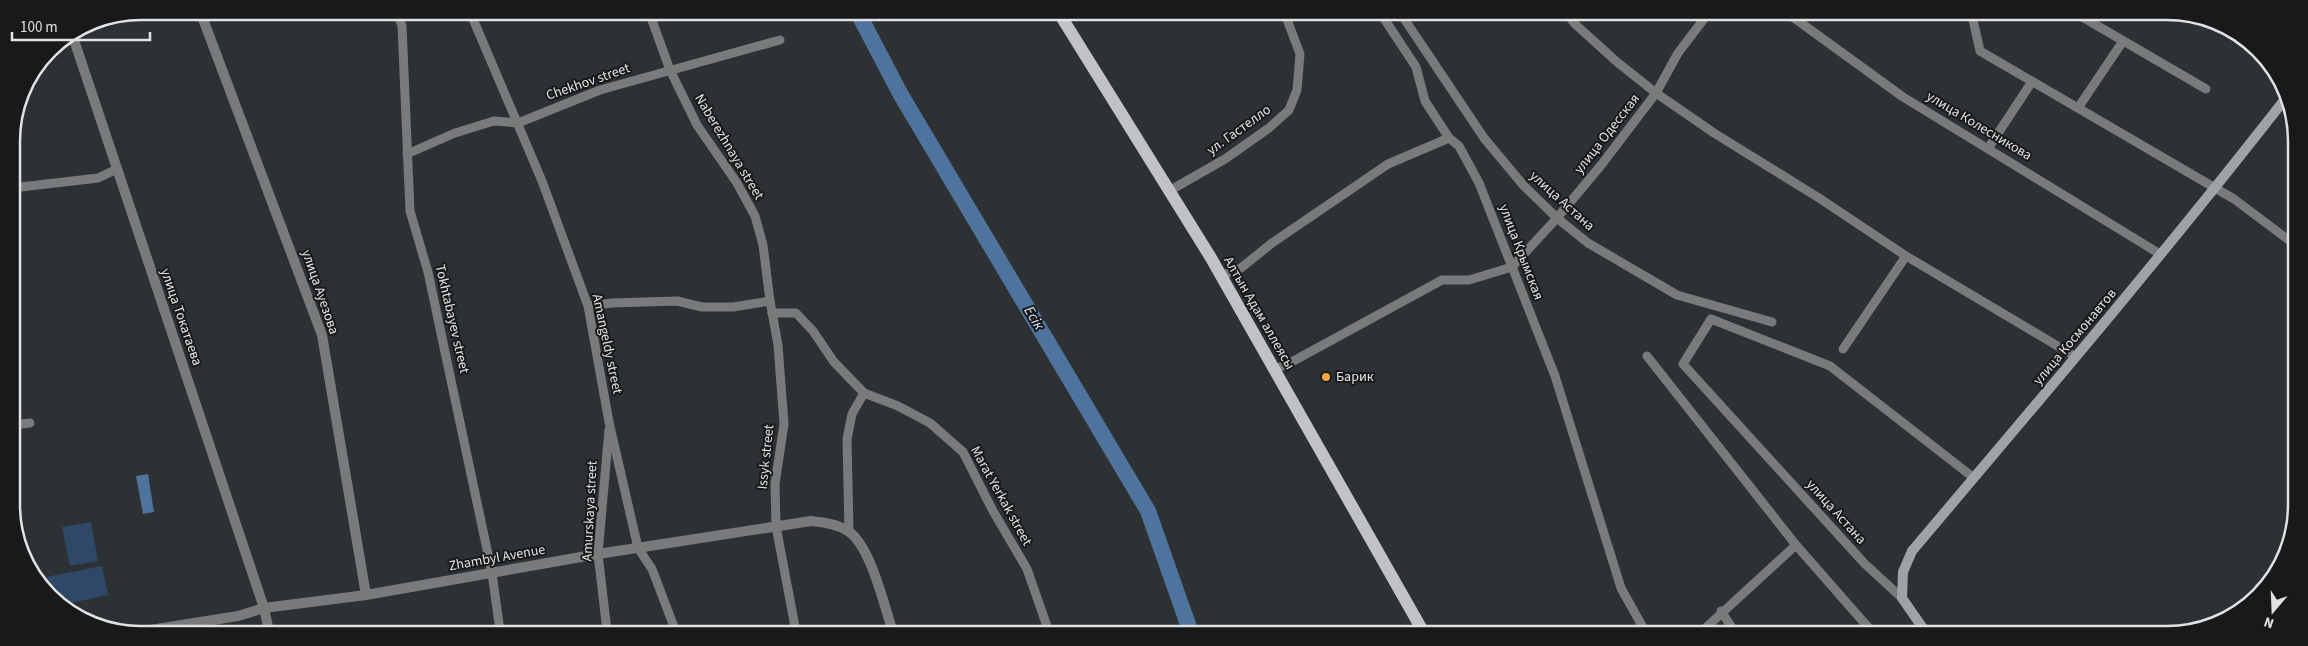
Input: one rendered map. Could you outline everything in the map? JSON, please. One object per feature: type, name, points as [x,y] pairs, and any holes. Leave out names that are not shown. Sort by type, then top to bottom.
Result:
[{"type":"main road","name":"Алтын Адам аллеясы","points":[[1063,20],[1221,276],[1420,626]]},
{"type":"main road","name":"улица Космонавтов","points":[[1902,598],[1903,572],[1912,551],[2118,308],[2282,103]]},
{"type":"main road","name":"улица Астана","points":[[1902,598],[1921,626]]},
{"type":"street","name":"улица Ауезова","points":[[203,20],[322,336],[366,595]]},
{"type":"street","name":"Tokhtabayev street","points":[[400,20],[402,26],[410,210],[428,272],[492,573],[499,626]]},
{"type":"street","name":"Amangeldy street","points":[[473,20],[542,181],[588,306],[609,422],[638,548],[652,569],[674,626]]},
{"type":"street","name":"Naberezhnaya street","points":[[652,20],[670,70],[697,125],[737,183],[754,216],[763,245],[772,313]]},
{"type":"street","name":"ул. Гастелло","points":[[1169,191],[1225,159],[1269,128],[1289,110],[1297,90],[1300,54],[1287,20]]},
{"type":"street","name":"улица Крымская","points":[[1384,20],[1416,67],[1425,101],[1449,138],[1459,146],[1479,183],[1555,376],[1621,588],[1642,626]]},
{"type":"street","name":"улица Астана","points":[[1405,20],[1484,138],[1524,186],[1557,218],[1588,243],[1677,295],[1772,322]]},
{"type":"street","points":[[1572,20],[1617,62],[1656,93],[1714,133],[1819,198],[1906,256],[2076,357]]},
{"type":"street","name":"улица Одесская","points":[[1512,267],[1557,218],[1602,164],[1656,93],[1678,53],[1703,20]]},
{"type":"street","name":"улица Колесникова","points":[[1797,20],[1903,97],[1988,147],[2160,254]]},
{"type":"street","points":[[1973,20],[1980,51],[2031,83],[2078,108],[2234,199],[2288,240]]},
{"type":"street","points":[[2087,20],[2206,89]]},
{"type":"street","name":"улица Токатаева","points":[[74,40],[264,608],[268,626]]},
{"type":"street","name":"Chekhov street","points":[[407,154],[455,133],[494,121],[518,123],[600,90],[780,40]]},
{"type":"street","points":[[2078,108],[2123,41]]},
{"type":"street","points":[[1988,147],[2031,83]]},
{"type":"street","points":[[1221,276],[1241,268],[1272,243],[1388,164],[1449,138]]},
{"type":"street","points":[[20,187],[98,178],[117,169]]},
{"type":"street","points":[[1843,349],[1906,256]]},
{"type":"street","points":[[1274,369],[1286,365],[1442,280],[1468,280],[1512,267]]},
{"type":"street","points":[[588,306],[612,303],[677,301],[702,307],[734,307],[770,301]]},
{"type":"street","points":[[772,313],[796,314],[813,331],[834,362],[864,393],[852,414],[847,439],[849,531],[865,549],[891,626]]},
{"type":"street","name":"Issyk street","points":[[772,313],[778,345],[784,424],[775,484],[776,526],[795,626]]},
{"type":"street","name":"улица Астана","points":[[1902,598],[1865,564],[1683,364],[1711,319],[1830,366],[1974,478]]},
{"type":"street","points":[[1647,356],[1796,545],[1867,626]]},
{"type":"street","name":"Marat Yerkak street","points":[[864,393],[898,406],[930,423],[963,452],[993,511],[1027,569],[1047,626]]},
{"type":"street","name":"Amurskaya street","points":[[606,626],[598,554],[609,422]]},
{"type":"street","points":[[20,424],[30,423]]},
{"type":"street","name":"Zhambyl Avenue","points":[[175,626],[238,616],[264,608],[366,595],[598,554],[811,521],[828,522],[849,531]]},
{"type":"street","points":[[1707,626],[1796,545]]},
{"type":"street","points":[[1721,611],[1731,626]]},
{"type":"shaded area","points":[[148,474],[154,512],[143,514],[136,476]]},
{"type":"shaded area","points":[[91,522],[98,561],[70,566],[62,527]]},
{"type":"shaded area","points":[[102,566],[108,595],[70,603],[50,585],[46,577]]},
{"type":"waterway","name":"Есік","points":[[862,20],[901,95],[1148,511],[1189,626]]},
{"type":"place","name":"Барик","points":[[1326,377]]}]
